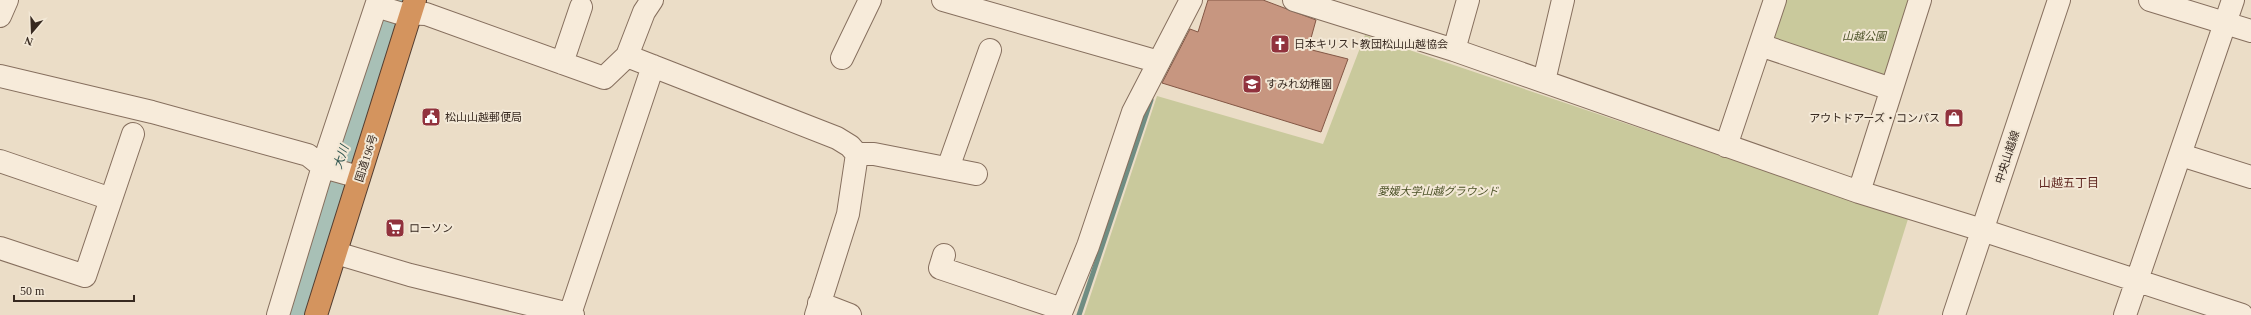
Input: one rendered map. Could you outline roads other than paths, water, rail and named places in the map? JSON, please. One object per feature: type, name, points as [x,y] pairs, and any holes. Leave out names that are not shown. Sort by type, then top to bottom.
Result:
[{"type":"highway","name":"国道196号","points":[[316,315],[336,253],[339,171],[390,5]]},
{"type":"street","points":[[0,16],[7,0]]},
{"type":"street","points":[[278,315],[339,171],[390,5],[426,14],[604,78],[627,56],[644,12],[652,0]]},
{"type":"street","points":[[842,58],[870,0]]},
{"type":"street","points":[[944,0],[1159,62]]},
{"type":"street","points":[[944,255],[940,268],[1061,312],[1088,246],[1133,112],[1191,0]]},
{"type":"street","points":[[1294,0],[1544,80],[1726,146],[1859,192],[1982,230],[2242,315]]},
{"type":"street","points":[[1454,50],[1468,0]]},
{"type":"street","points":[[1544,80],[1563,0]]},
{"type":"street","points":[[1726,146],[1775,0]]},
{"type":"street","points":[[1859,192],[1920,0]]},
{"type":"street","name":"中央山越線","points":[[1954,315],[2059,0]]},
{"type":"street","points":[[2150,0],[2251,31]]},
{"type":"street","points":[[2125,315],[2233,0]]},
{"type":"street","points":[[562,63],[581,7]]},
{"type":"street","points":[[1760,45],[1891,89]]},
{"type":"street","points":[[948,168],[990,50]]},
{"type":"street","points":[[627,56],[837,138],[850,146],[857,154],[874,154],[976,174]]},
{"type":"street","points":[[336,253],[417,277],[572,314],[653,66]]},
{"type":"street","points":[[0,76],[152,112],[308,154],[339,171]]},
{"type":"street","points":[[0,248],[85,276],[132,134]]},
{"type":"street","points":[[850,315],[818,309],[848,214],[857,154]]},
{"type":"street","points":[[2181,155],[2251,177]]},
{"type":"street","points":[[0,161],[111,198]]},
{"type":"waterway","name":"大川","points":[[293,315],[331,185],[393,0]]},
{"type":"waterway","points":[[1079,315],[1151,100]]},
{"type":"place","name":"日本キリスト教団松山山越協会","points":[[1280,44]]},
{"type":"place","name":"すみれ幼稚園","points":[[1252,84]]},
{"type":"place","name":"松山山越郵便局","points":[[431,117]]},
{"type":"place","name":"アウトドアーズ・コンパス","points":[[1954,118]]},
{"type":"place","name":"ローソン","points":[[395,228]]},
{"type":"district","name":"山越五丁目","points":[[2069,183]]},
{"type":"park label","name":"山越公園","points":[[1864,36]]},
{"type":"park label","name":"愛媛大学山越グラウンド","points":[[1438,191]]}]
